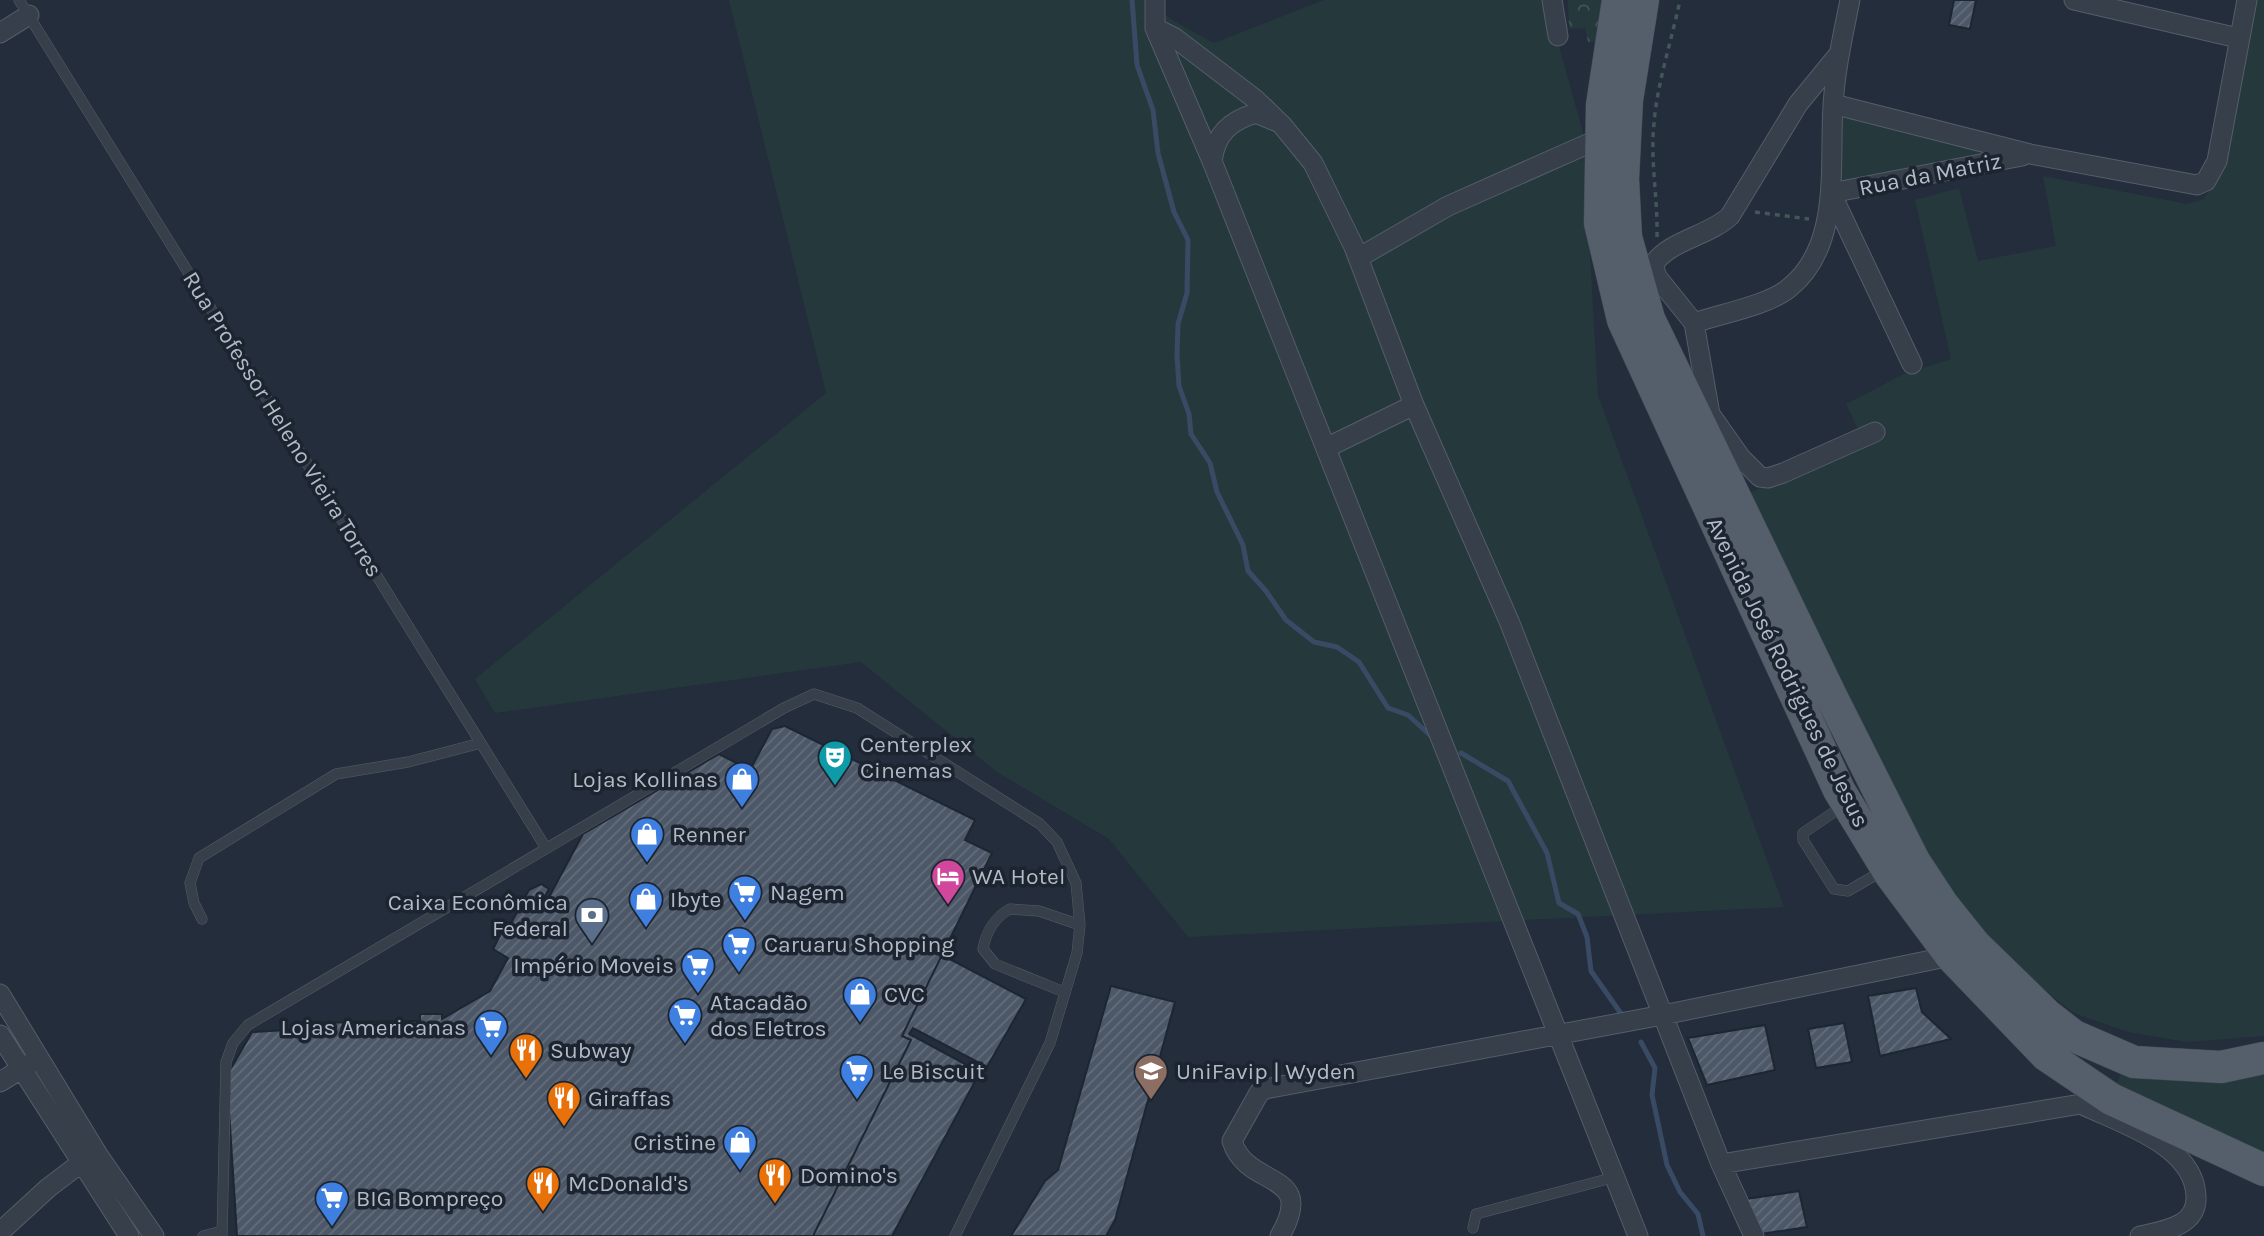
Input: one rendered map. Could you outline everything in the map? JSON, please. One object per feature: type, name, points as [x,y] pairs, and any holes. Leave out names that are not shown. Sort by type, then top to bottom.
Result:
[{"type":"main road","name":"Avenida José Rodrigues de Jesus","points":[[1618,0],[1602,105],[1600,223],[1623,320],[1847,804],[1887,869],[1951,956],[2046,1055],[2097,1102],[2264,1170]]},
{"type":"main road","name":"Avenida José Rodrigues de Jesus","points":[[1643,0],[1627,100],[1623,179],[1626,237],[1650,318],[1704,418],[1914,861],[1943,905],[1975,945],[2047,1015],[2074,1036],[2112,1055],[2134,1062],[2221,1067],[2264,1058]]},
{"type":"street","points":[[1155,0],[1155,28],[1212,161],[1638,1236]]},
{"type":"street","points":[[1552,0],[1558,36]]},
{"type":"street","points":[[1694,323],[1789,289],[1814,255],[1822,238],[1830,193],[1833,104],[1839,54],[1850,0]]},
{"type":"street","points":[[2074,0],[2238,38]]},
{"type":"street","points":[[1833,104],[2030,155],[2186,184],[2206,181],[2217,161],[2247,0]]},
{"type":"street","points":[[0,33],[24,7]]},
{"type":"street","points":[[1155,28],[1175,38],[1255,99],[1282,125],[1313,163],[1359,258],[1414,405],[1509,621],[1721,1164],[1754,1236]]},
{"type":"street","points":[[1839,54],[1798,104],[1722,223],[1657,260],[1653,265],[1657,277],[1694,323],[1704,418],[1760,477],[1768,478],[1875,432]]},
{"type":"street","points":[[1212,161],[1215,142],[1238,119],[1256,113],[1282,125]]},
{"type":"street","points":[[1359,258],[1448,206],[1601,138]]},
{"type":"street","name":"Rua da Matriz","points":[[1830,193],[2030,155]]},
{"type":"street","points":[[1830,193],[1912,364]]},
{"type":"street","points":[[1326,448],[1414,405]]},
{"type":"street","points":[[1280,1236],[1291,1216],[1294,1203],[1288,1191],[1242,1159],[1232,1141],[1259,1093],[1265,1089],[1663,1014],[1951,956]]},
{"type":"street","points":[[0,994],[38,1058],[129,1236]]},
{"type":"street","points":[[0,1035],[21,1070],[154,1236]]},
{"type":"street","points":[[0,1082],[38,1058]]},
{"type":"street","points":[[1721,1164],[2097,1102],[2173,1153],[2188,1169],[2195,1184],[2197,1201],[2189,1218],[2175,1228],[2140,1236]]},
{"type":"street","points":[[0,1232],[48,1188],[89,1157]]},
{"type":"lane","name":"Rua Professor Heleno Vieira Torres","points":[[24,7],[546,848]]},
{"type":"lane","points":[[203,1236],[222,1234],[226,1062],[233,1043],[248,1025],[784,708],[814,694],[857,708],[1040,824],[1057,842],[1076,883],[1080,925],[1077,953],[1045,1054],[955,1236]]},
{"type":"lane","points":[[202,919],[194,903],[190,883],[199,858],[336,774],[408,762],[481,743]]},
{"type":"lane","points":[[1847,804],[1807,828],[1803,841],[1834,888],[1840,892],[1887,869]]},
{"type":"lane","points":[[1064,992],[995,964],[983,949],[984,940],[993,924],[1010,909],[1023,907],[1080,925]]},
{"type":"lane","points":[[1473,1228],[1476,1214],[1615,1177]]},
{"type":"path","points":[[1657,260],[1658,211],[1651,172],[1654,120],[1679,0]]},
{"type":"path","points":[[1734,208],[1825,221]]},
{"type":"green space","points":[[729,0],[1150,0],[1172,20],[1214,43],[1324,0],[1546,0],[1583,132],[1598,395],[1784,907],[1188,937],[1109,839],[997,772],[861,662],[495,713],[475,679],[826,393]]},
{"type":"green space","points":[[1568,0],[1607,0],[1597,42],[1588,42],[1585,28],[1569,29]]},
{"type":"green space","points":[[2252,0],[2264,0],[2264,1036],[2187,1042],[2128,1032],[2074,1013],[2032,981],[1969,921],[1919,852],[1746,494],[1865,444],[1846,404],[1904,374],[1951,359],[1915,200],[1959,188],[1978,261],[2056,246],[2043,176],[2187,204],[2204,199],[2214,182]]},
{"type":"green space","points":[[1838,110],[2005,158],[1837,186]]},
{"type":"green space","points":[[2264,1058],[2264,1173],[2111,1099],[2126,1059]]},
{"type":"building","points":[[1954,0],[1976,0],[1970,29],[1949,25]]},
{"type":"building","name":"Caruaru Shopping","points":[[785,726],[975,820],[965,840],[992,853],[942,955],[1026,999],[987,1067],[913,1028],[909,1034],[980,1072],[892,1236],[237,1236],[228,1094],[230,1070],[252,1032],[302,1029],[305,1034],[309,1023],[420,1021],[420,1014],[442,1014],[442,1019],[490,991],[508,958],[493,949],[505,926],[509,927],[529,890],[541,884],[549,889],[544,897],[548,899],[583,834],[719,754],[750,770],[772,729]]},
{"type":"building","points":[[942,955],[1026,999],[987,1067],[913,1028],[909,1034],[980,1072],[892,1236],[813,1236],[911,1040],[902,1036]]},
{"type":"building","points":[[1111,986],[1175,1002],[1115,1220],[1106,1236],[1011,1236],[1045,1181],[1058,1170]]},
{"type":"building","points":[[1916,988],[1922,1012],[1951,1039],[1880,1056],[1868,996]]},
{"type":"building","points":[[1844,1023],[1852,1062],[1816,1068],[1808,1029]]},
{"type":"building","points":[[1765,1025],[1775,1070],[1707,1085],[1688,1038]]},
{"type":"building","points":[[1799,1191],[1807,1227],[1761,1234],[1746,1199]]},
{"type":"waterway","points":[[1132,0],[1137,65],[1153,110],[1158,153],[1174,212],[1188,240],[1187,293],[1178,324],[1177,355],[1179,386],[1189,414],[1191,434],[1210,463],[1217,492],[1243,545],[1248,571],[1286,620],[1314,642],[1337,647],[1359,662],[1388,708],[1408,715],[1432,737]]},
{"type":"waterway","points":[[1461,753],[1508,781],[1547,853],[1559,903],[1578,914],[1587,937],[1591,971],[1622,1015]]},
{"type":"waterway","points":[[1641,1042],[1655,1068],[1652,1095],[1667,1165],[1680,1192],[1698,1214],[1703,1236]]},
{"type":"place","name":"Centerplex Cinemas","points":[[835,787]]},
{"type":"place","name":"Lojas Kollinas","points":[[742,809]]},
{"type":"place","name":"Renner","points":[[647,864]]},
{"type":"place","name":"WA Hotel","points":[[948,906]]},
{"type":"place","name":"Nagem","points":[[745,922]]},
{"type":"place","name":"Ibyte","points":[[646,929]]},
{"type":"place","name":"Caixa Econômica Federal","points":[[592,945]]},
{"type":"place","name":"Caruaru Shopping","points":[[739,974]]},
{"type":"place","name":"Império Moveis","points":[[698,995]]},
{"type":"place","name":"CVC","points":[[860,1024]]},
{"type":"place","name":"Atacadão dos Eletros","points":[[685,1045]]},
{"type":"place","name":"Lojas Americanas","points":[[491,1057]]},
{"type":"place","name":"Subway","points":[[526,1080]]},
{"type":"place","name":"Le Biscuit","points":[[857,1101]]},
{"type":"place","name":"UniFavip | Wyden","points":[[1151,1101]]},
{"type":"place","name":"Giraffas","points":[[564,1128]]},
{"type":"place","name":"Cristine","points":[[740,1172]]},
{"type":"place","name":"Domino's","points":[[775,1205]]},
{"type":"place","name":"McDonald's","points":[[543,1213]]},
{"type":"place","name":"BIG Bompreço","points":[[332,1228]]}]
